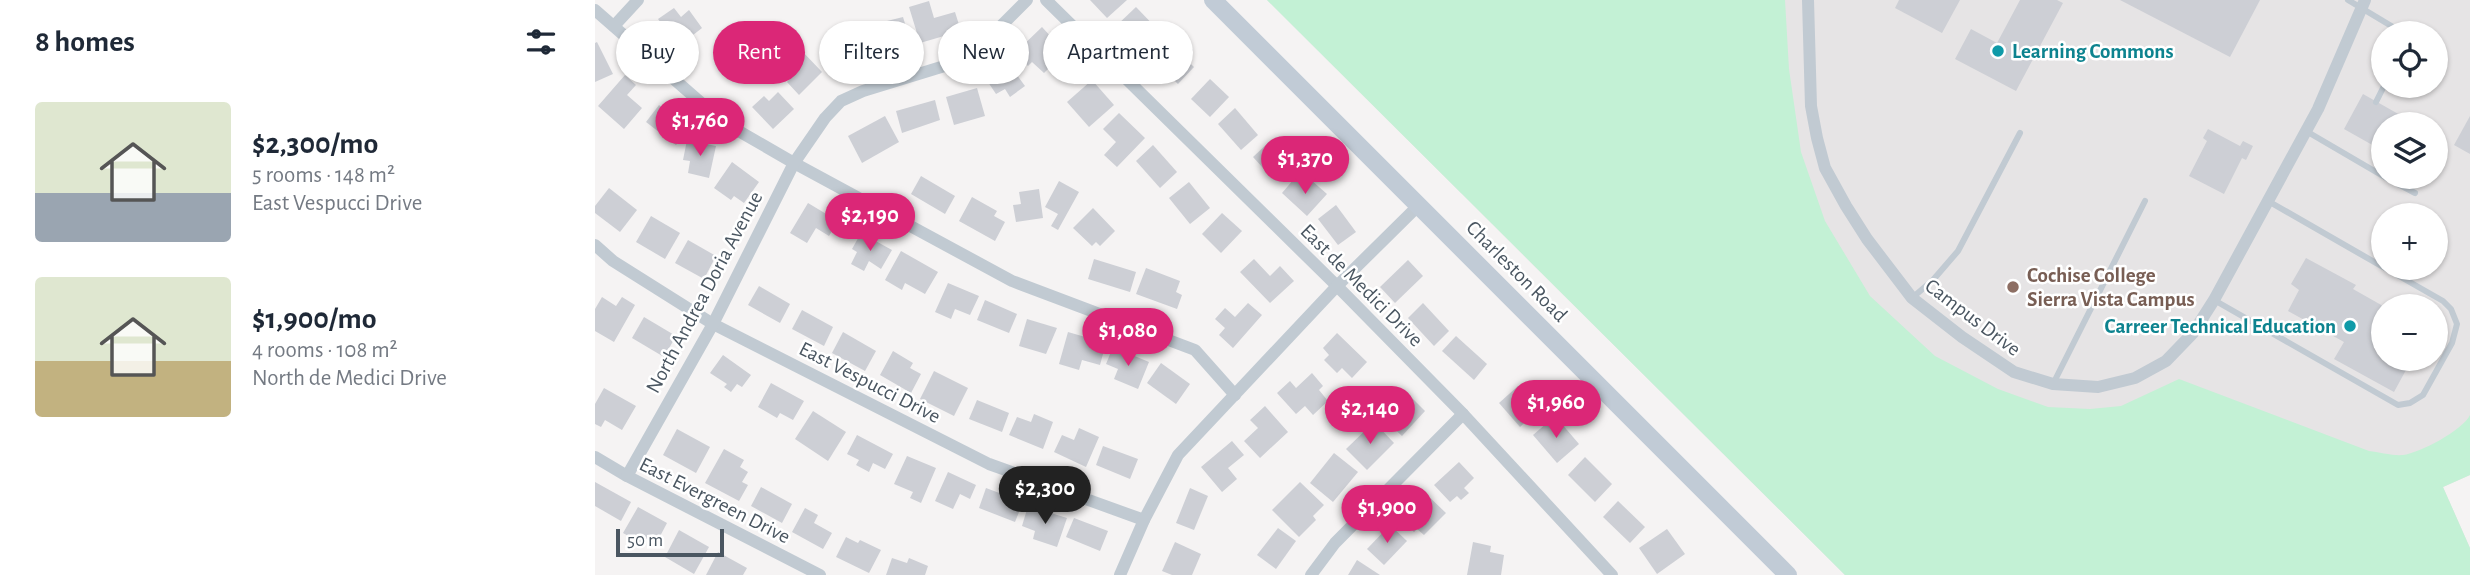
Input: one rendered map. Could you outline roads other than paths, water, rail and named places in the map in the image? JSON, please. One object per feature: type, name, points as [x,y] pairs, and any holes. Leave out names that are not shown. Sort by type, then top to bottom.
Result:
[{"type":"main road","name":"Charleston Road","points":[[1213,0],[1788,575]]},
{"type":"street","points":[[614,26],[638,0]]},
{"type":"street","name":"North Andrea Doria Avenue","points":[[627,476],[713,324],[794,163],[825,118],[841,101],[863,91],[966,57],[979,48],[1027,0]]},
{"type":"street","name":"East de Medici Drive","points":[[1046,0],[1463,414],[1612,575]]},
{"type":"street","name":"Campus Drive","points":[[1808,0],[1811,106],[1817,138],[1825,168],[1867,239],[1912,298],[1962,337],[2014,372],[2053,384],[2098,387],[2135,378],[2166,361],[2193,333],[2214,300],[2318,109],[2363,4]]},
{"type":"street","points":[[595,10],[723,122],[1012,281],[1195,350],[1235,396]]},
{"type":"street","points":[[1120,575],[1144,520],[1178,455],[1337,286],[1419,205]]},
{"type":"street","name":"East Vespucci Drive","points":[[595,245],[613,261],[713,324],[989,464],[1144,520]]},
{"type":"street","points":[[1311,575],[1335,543],[1463,414]]},
{"type":"street","name":"East Evergreen Drive","points":[[595,457],[820,575]]},
{"type":"lane","points":[[2348,0],[2363,4],[2386,21]]},
{"type":"lane","points":[[2377,102],[2379,98]]},
{"type":"lane","points":[[2306,131],[2371,168]]},
{"type":"lane","points":[[1912,298],[1933,280],[1958,251],[2021,133]]},
{"type":"lane","points":[[2408,189],[2415,193]]},
{"type":"lane","points":[[2053,384],[2145,201]]},
{"type":"lane","points":[[2268,201],[2371,260]]},
{"type":"lane","points":[[2214,300],[2397,405],[2410,403],[2423,395],[2452,343],[2456,324],[2451,309],[2443,301],[2407,280]]},
{"type":"place","name":"Learning Commons","points":[[1998,51]]},
{"type":"place","name":"Cochise College Sierra Vista Campus","points":[[2013,287]]},
{"type":"place","name":"Carreer Technical Education","points":[[2350,326]]}]
